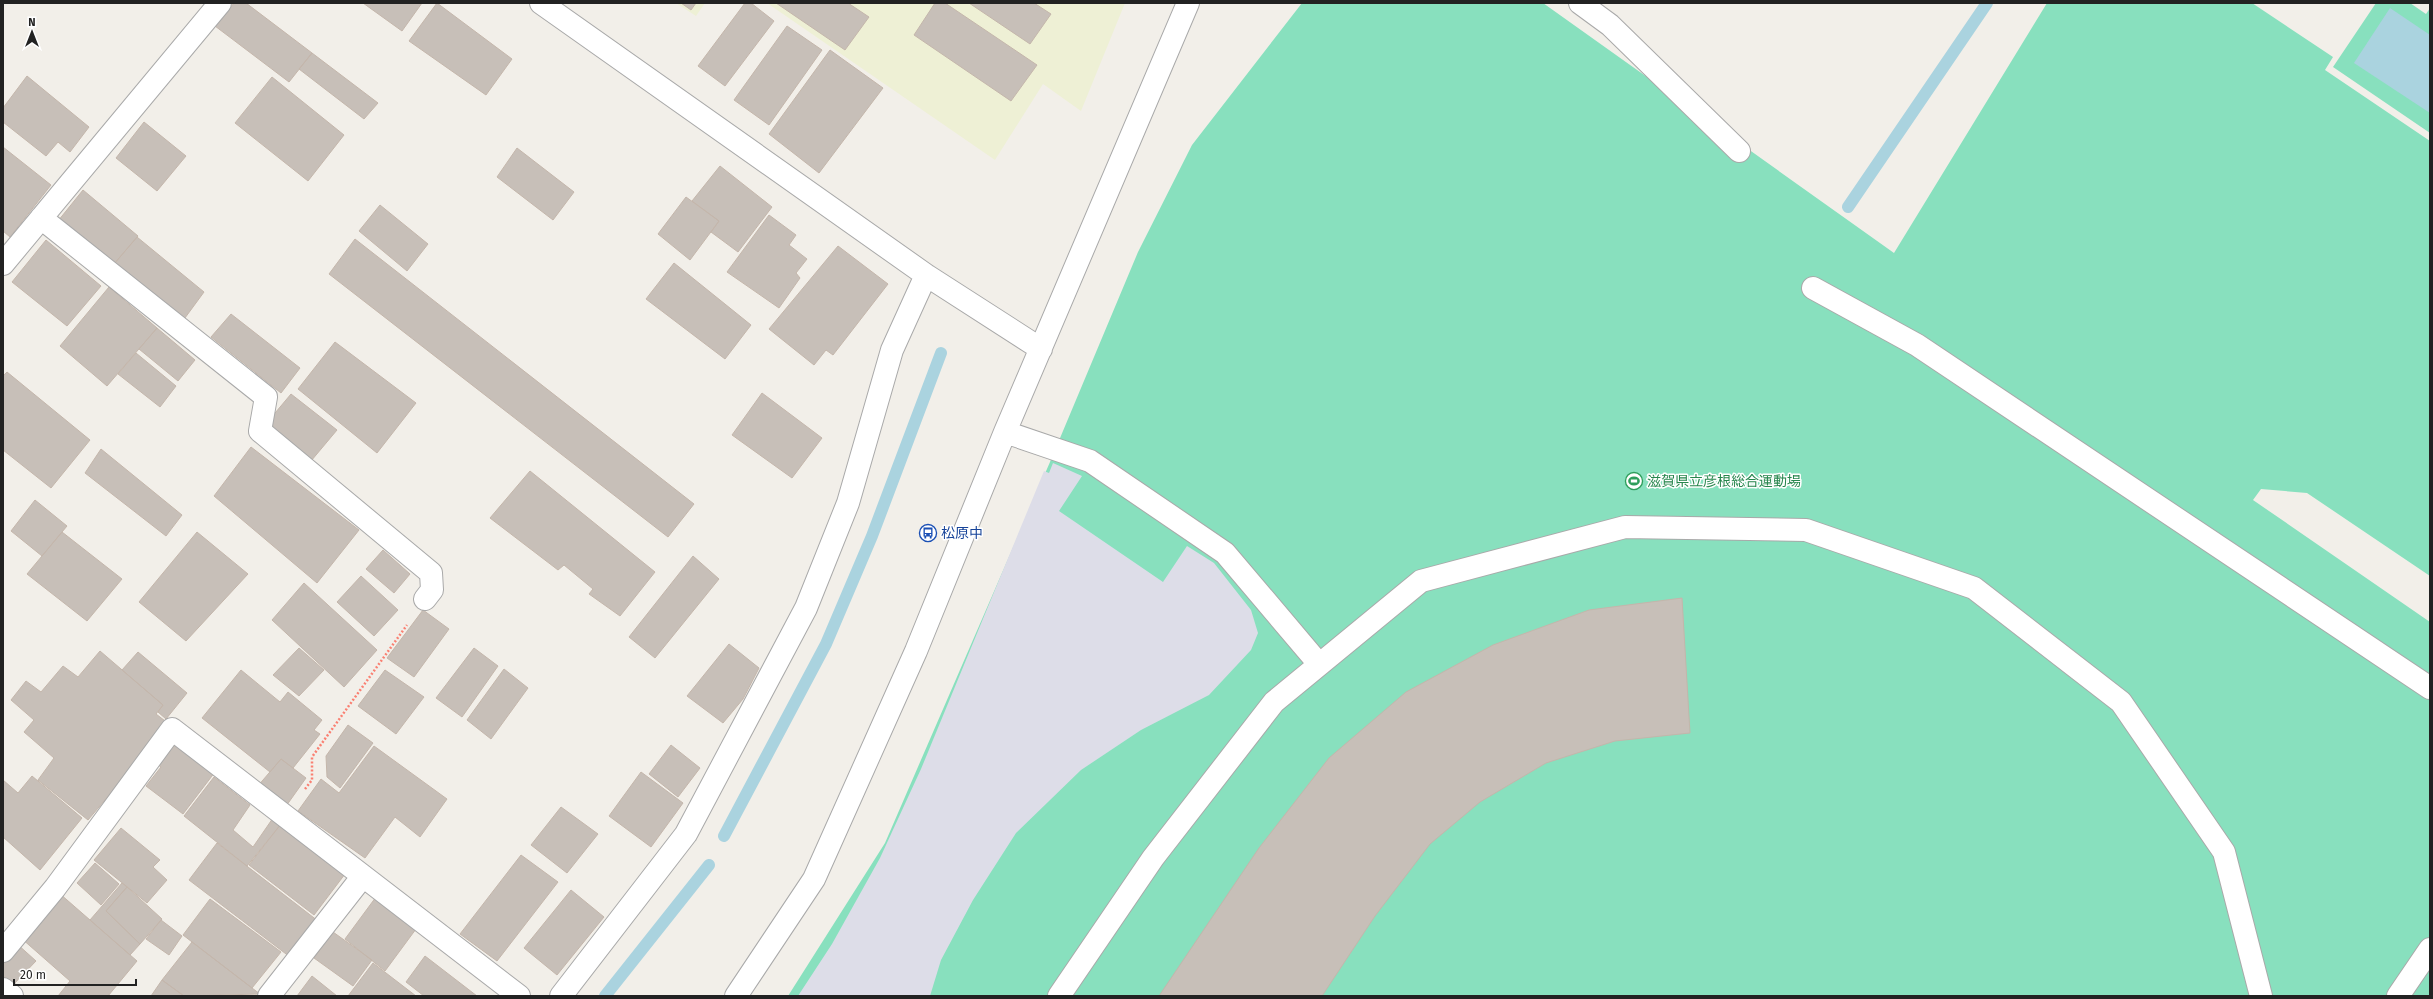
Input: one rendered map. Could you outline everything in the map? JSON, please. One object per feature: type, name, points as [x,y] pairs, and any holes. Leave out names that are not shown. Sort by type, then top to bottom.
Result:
[{"type":"street","points":[[3,264],[220,3]]},
{"type":"street","points":[[540,3],[926,274],[1041,349]]},
{"type":"street","points":[[736,996],[814,879],[916,651],[1005,432],[1188,3]]},
{"type":"street","points":[[1580,3],[1610,25],[1700,110],[1739,151]]},
{"type":"street","points":[[41,218],[266,397],[260,431],[431,573],[432,590],[425,599]]},
{"type":"street","points":[[561,996],[686,834],[806,608],[848,503],[892,350],[926,274]]},
{"type":"street","points":[[1813,288],[1917,345],[2430,688]]},
{"type":"street","points":[[1005,432],[1090,461],[1225,553],[1319,664]]},
{"type":"street","points":[[1059,996],[1153,858],[1274,702],[1319,664],[1421,581],[1625,527],[1806,530],[1974,588],[2121,702],[2224,852],[2261,996]]},
{"type":"street","points":[[3,951],[55,888],[172,728],[284,817],[519,996]]},
{"type":"street","points":[[269,996],[362,876]]},
{"type":"street","points":[[2398,996],[2430,949]]},
{"type":"street","points":[[3,989],[12,996]]},
{"type":"path","points":[[284,817],[312,780],[312,757],[425,599]]},
{"type":"green space","points":[[676,3],[705,3],[696,16]]},
{"type":"green space","points":[[767,3],[1125,3],[1081,111],[1043,84],[995,160]]},
{"type":"green space","name":"滋賀県立彦根総合運動場","points":[[1302,3],[1543,3],[1894,253],[2047,3],[2252,3],[2333,57],[2325,70],[2430,141],[2430,576],[2307,493],[2261,489],[2253,500],[2430,622],[2430,996],[788,996],[885,843],[1050,462],[1138,252],[1192,145]]},
{"type":"green space","points":[[2376,3],[2410,3],[2426,14],[2430,8],[2430,133],[2333,67]]},
{"type":"shaded area","points":[[1053,463],[1082,476],[1059,511],[1163,582],[1187,546],[1214,563],[1251,610],[1258,633],[1251,650],[1209,695],[1141,730],[1081,770],[1016,833],[973,900],[941,960],[930,996],[798,996],[832,944],[880,858],[921,769],[1044,471],[1049,473]]},
{"type":"water","points":[[2390,8],[2430,35],[2430,113],[2354,63]]},
{"type":"building","points":[[234,3],[246,3],[312,53],[289,82],[215,26]]},
{"type":"building","points":[[363,3],[422,3],[402,31]]},
{"type":"building","points":[[437,3],[512,59],[486,95],[409,41]]},
{"type":"building","points":[[681,3],[696,3],[691,10]]},
{"type":"building","points":[[745,3],[751,3],[774,21],[725,86],[698,66]]},
{"type":"building","points":[[776,3],[848,3],[869,17],[845,50]]},
{"type":"building","points":[[935,3],[945,3],[1037,65],[1011,101],[914,35]]},
{"type":"building","points":[[969,3],[1034,3],[1051,14],[1030,44]]},
{"type":"building","points":[[787,26],[822,50],[769,125],[734,100]]},
{"type":"building","points":[[830,50],[883,88],[819,173],[769,134]]},
{"type":"building","points":[[312,53],[378,103],[364,119],[299,69]]},
{"type":"building","points":[[27,76],[89,127],[70,152],[58,142],[46,156],[3,122],[3,108]]},
{"type":"building","points":[[272,77],[344,135],[308,181],[235,123]]},
{"type":"building","points":[[144,122],[186,156],[157,191],[116,158]]},
{"type":"building","points":[[3,147],[51,185],[10,237],[3,231]]},
{"type":"building","points":[[517,148],[574,192],[553,220],[497,177]]},
{"type":"building","points":[[720,166],[772,207],[738,252],[711,232],[719,221],[692,201]]},
{"type":"building","points":[[83,190],[138,236],[114,264],[58,221]]},
{"type":"building","points":[[686,197],[719,221],[690,260],[658,234]]},
{"type":"building","points":[[380,205],[428,244],[407,271],[359,231]]},
{"type":"building","points":[[769,215],[796,235],[789,245],[807,259],[796,273],[800,278],[779,308],[727,272]]},
{"type":"building","points":[[137,237],[204,292],[182,322],[114,264]]},
{"type":"building","points":[[355,239],[694,504],[668,537],[329,274]]},
{"type":"building","points":[[46,240],[101,286],[67,326],[12,282]]},
{"type":"building","points":[[838,246],[888,284],[833,355],[826,350],[814,365],[769,329]]},
{"type":"building","points":[[674,263],[751,325],[725,359],[646,299]]},
{"type":"building","points":[[109,287],[157,328],[107,386],[60,346]]},
{"type":"building","points":[[231,314],[300,368],[281,393],[211,337]]},
{"type":"building","points":[[157,328],[195,360],[178,381],[139,349]]},
{"type":"building","points":[[335,342],[416,403],[377,453],[298,389]]},
{"type":"building","points":[[136,353],[176,386],[160,407],[118,374]]},
{"type":"building","points":[[7,372],[90,440],[51,488],[3,450],[3,376]]},
{"type":"building","points":[[762,393],[822,438],[792,478],[732,435]]},
{"type":"building","points":[[291,394],[337,430],[311,461],[265,425]]},
{"type":"building","points":[[251,447],[359,530],[317,583],[214,496]]},
{"type":"building","points":[[101,449],[182,515],[166,536],[85,473]]},
{"type":"building","points":[[530,471],[655,572],[620,616],[589,594],[593,589],[564,565],[558,570],[490,518]]},
{"type":"building","points":[[35,500],[67,526],[42,556],[11,531]]},
{"type":"building","points":[[62,532],[122,579],[87,621],[27,574]]},
{"type":"building","points":[[197,532],[248,574],[186,641],[139,602]]},
{"type":"building","points":[[383,550],[410,574],[394,593],[366,569]]},
{"type":"building","points":[[693,556],[719,579],[655,658],[629,637]]},
{"type":"building","points":[[361,576],[398,610],[374,636],[337,602]]},
{"type":"building","points":[[304,583],[377,650],[344,687],[272,620]]},
{"type":"building","points":[[1682,598],[1690,733],[1615,741],[1546,763],[1480,802],[1430,844],[1375,916],[1322,996],[1159,996],[1259,848],[1329,758],[1406,692],[1493,645],[1589,610]]},
{"type":"building","points":[[423,610],[449,629],[414,677],[387,658]]},
{"type":"building","points":[[729,644],[759,668],[743,699],[723,723],[687,696]]},
{"type":"building","points":[[299,648],[324,670],[299,696],[273,675]]},
{"type":"building","points":[[474,648],[498,666],[462,717],[436,698]]},
{"type":"building","points":[[100,651],[163,705],[156,714],[169,724],[88,820],[38,780],[54,758],[24,732],[34,720],[11,700],[26,681],[41,692],[63,666],[78,677]]},
{"type":"building","points":[[138,652],[187,693],[166,719],[158,712],[163,705],[122,670]]},
{"type":"building","points":[[504,669],[528,688],[491,739],[467,720]]},
{"type":"building","points":[[241,670],[280,702],[288,692],[322,720],[314,730],[320,734],[293,768],[281,759],[270,772],[202,718]]},
{"type":"building","points":[[385,670],[424,697],[396,734],[358,706]]},
{"type":"building","points":[[348,725],[373,743],[340,788],[327,777],[326,756]]},
{"type":"building","points":[[175,742],[215,772],[183,814],[146,786],[161,767],[157,764]]},
{"type":"building","points":[[671,745],[700,768],[678,797],[649,774]]},
{"type":"building","points":[[374,746],[447,799],[420,837],[395,817],[365,858],[298,811],[321,779],[339,793]]},
{"type":"building","points":[[281,759],[306,778],[284,809],[257,787]]},
{"type":"building","points":[[641,772],[683,803],[651,847],[609,816]]},
{"type":"building","points":[[32,776],[82,818],[40,870],[3,837],[3,780],[18,793]]},
{"type":"building","points":[[214,777],[250,805],[233,830],[253,847],[273,818],[281,824],[247,866],[184,816]]},
{"type":"building","points":[[561,807],[598,834],[567,873],[531,845]]},
{"type":"building","points":[[281,824],[345,874],[314,915],[249,865]]},
{"type":"building","points":[[121,828],[160,860],[153,867],[167,880],[147,903],[94,860]]},
{"type":"building","points":[[217,843],[318,921],[290,957],[189,880]]},
{"type":"building","points":[[521,855],[558,882],[497,961],[460,934]]},
{"type":"building","points":[[95,863],[119,884],[101,905],[77,883]]},
{"type":"building","points":[[122,883],[127,887],[106,911],[140,944],[130,955],[90,920]]},
{"type":"building","points":[[127,887],[162,919],[140,944],[106,911]]},
{"type":"building","points":[[571,890],[604,917],[557,975],[524,948]]},
{"type":"building","points":[[59,893],[137,961],[108,996],[58,996],[70,981],[21,938]]},
{"type":"building","points":[[376,897],[416,929],[385,971],[345,939]]},
{"type":"building","points":[[210,899],[281,952],[252,988],[183,935]]},
{"type":"building","points":[[161,920],[182,936],[169,955],[146,939]]},
{"type":"building","points":[[333,932],[372,960],[353,986],[314,958]]},
{"type":"building","points":[[192,942],[260,994],[184,996],[162,980]]},
{"type":"building","points":[[16,943],[36,961],[13,985],[3,977],[3,958]]},
{"type":"building","points":[[425,956],[477,996],[424,996],[406,982]]},
{"type":"building","points":[[373,963],[416,996],[348,996]]},
{"type":"building","points":[[312,976],[337,996],[297,996]]},
{"type":"building","points":[[162,980],[184,996],[151,996]]},
{"type":"waterway","points":[[1848,207],[1987,3]]},
{"type":"waterway","points":[[724,836],[826,644],[872,536],[941,353]]},
{"type":"waterway","points":[[605,996],[709,865]]},
{"type":"place","name":"滋賀県立彦根総合運動場","points":[[1634,481]]},
{"type":"place","name":"松原中","points":[[928,533]]}]
